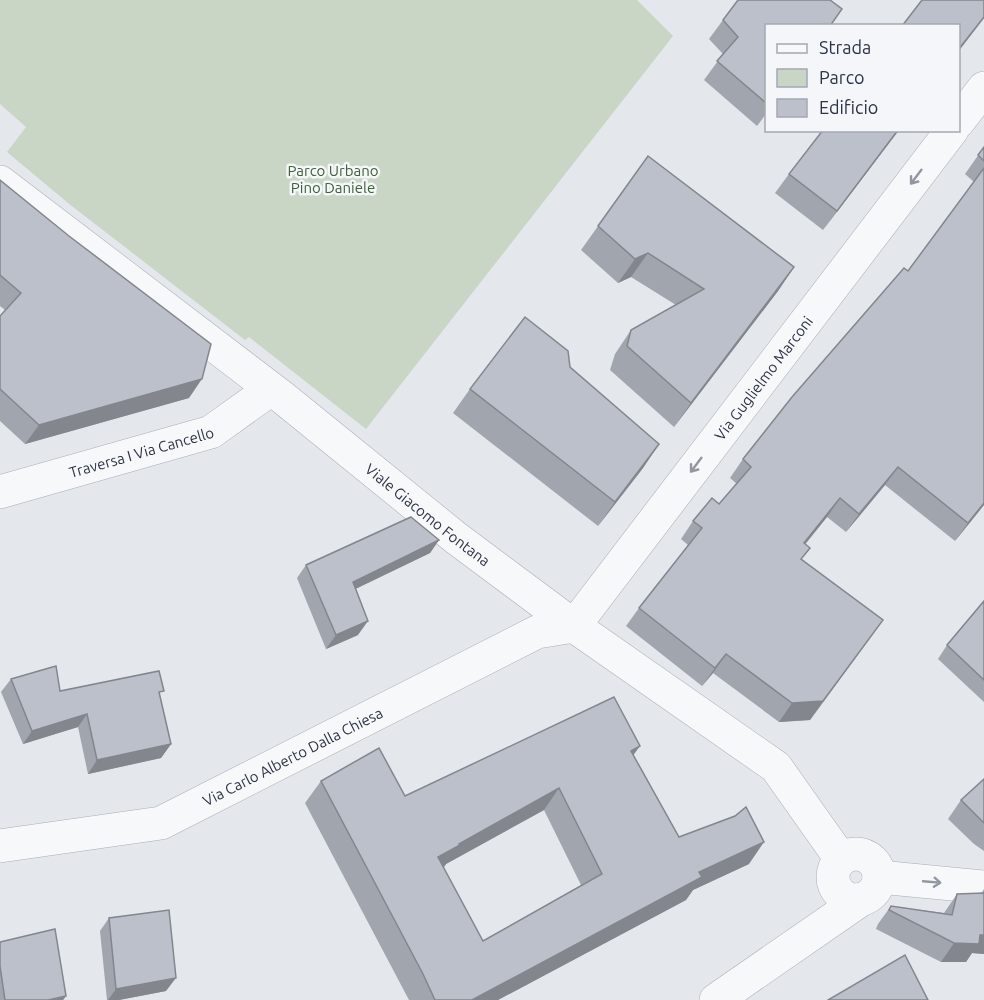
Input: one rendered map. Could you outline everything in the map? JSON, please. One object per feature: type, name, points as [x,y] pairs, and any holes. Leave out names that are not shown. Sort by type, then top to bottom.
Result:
[{"type":"street","points":[[960,119],[984,88]]},
{"type":"street","name":"Via Guglielmo Marconi","points":[[574,626],[950,132]]},
{"type":"street","name":"Viale Giacomo Fontana","points":[[0,182],[272,389],[456,538],[574,626],[776,767],[841,859],[848,855],[863,854],[875,863],[878,870],[871,888]]},
{"type":"street","name":"Traversa I Via Cancello","points":[[0,492],[211,432],[272,389]]},
{"type":"street","name":"Via Carlo Alberto Dalla Chiesa","points":[[0,846],[161,823],[537,632],[574,626]]},
{"type":"street","points":[[716,1000],[871,888],[984,887]]},
{"type":"green space","name":"Parco Urbano Pino Daniele","points":[[0,0],[637,0],[673,36],[366,429],[249,337],[245,340],[68,203],[7,152],[26,127],[0,104]]},
{"type":"building","points":[[738,0],[830,0],[842,9],[831,24],[765,24],[765,102],[717,61],[738,37],[723,20]]},
{"type":"building","points":[[922,0],[984,0],[984,17],[960,47],[960,24],[904,24]]},
{"type":"building","points":[[821,132],[896,132],[837,211],[789,174]]},
{"type":"building","points":[[984,147],[984,161],[978,155]]},
{"type":"building","points":[[648,156],[794,267],[691,403],[627,346],[631,330],[704,289],[648,253],[635,259],[598,226]]},
{"type":"building","points":[[984,168],[984,503],[968,523],[898,467],[859,514],[840,498],[804,543],[810,548],[801,559],[883,620],[823,701],[792,703],[726,654],[715,668],[639,608],[702,528],[693,521],[712,498],[719,504],[751,467],[743,459],[792,397],[904,268],[908,271]]},
{"type":"building","points":[[0,180],[69,236],[211,344],[202,379],[39,425],[0,389],[0,316],[21,293],[0,275]]},
{"type":"building","points":[[525,317],[568,351],[570,367],[659,444],[615,502],[470,389]]},
{"type":"building","points":[[411,517],[439,540],[353,582],[368,621],[336,635],[306,565]]},
{"type":"building","points":[[984,601],[984,680],[947,645]]},
{"type":"building","points":[[56,666],[60,691],[159,671],[164,691],[159,692],[171,744],[97,760],[87,714],[32,731],[11,679]]},
{"type":"building","points":[[614,697],[640,746],[631,751],[679,837],[735,816],[746,807],[764,842],[699,872],[702,877],[472,1000],[435,1000],[321,781],[379,748],[405,796]],"holes":[[[559,788],[602,874],[483,941],[438,857]]]},
{"type":"building","points":[[984,779],[984,823],[961,800]]},
{"type":"building","points":[[984,893],[984,935],[980,935],[979,944],[954,943],[889,910],[891,906],[952,915],[957,894]]},
{"type":"building","points":[[169,910],[176,978],[116,989],[109,918]]},
{"type":"building","points":[[55,929],[66,996],[48,1000],[5,1000],[0,966],[0,942]]},
{"type":"building","points":[[905,955],[928,1000],[828,1000]]}]
